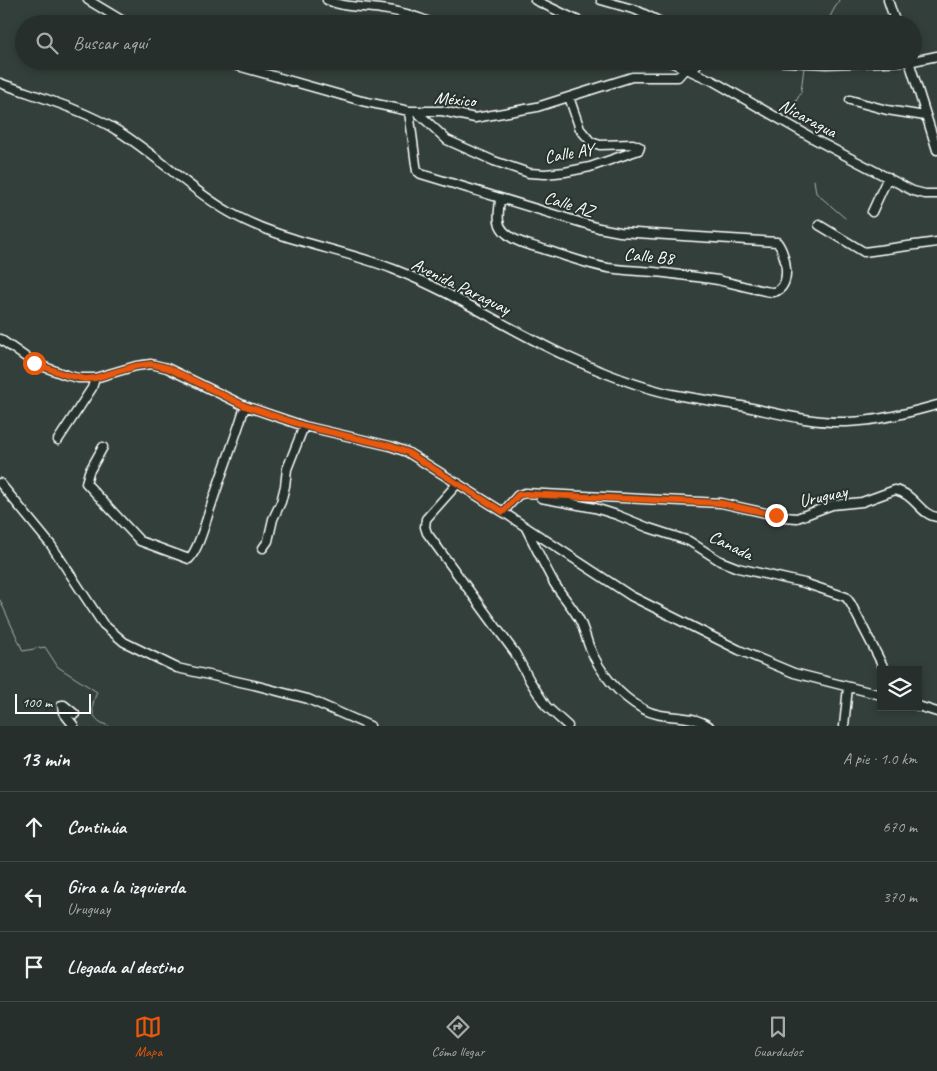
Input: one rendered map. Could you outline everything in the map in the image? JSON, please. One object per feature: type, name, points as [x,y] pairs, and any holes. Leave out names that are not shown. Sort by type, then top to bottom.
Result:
[{"type":"street","points":[[88,0],[113,15]]},
{"type":"street","points":[[327,0],[343,6],[381,9],[414,15]]},
{"type":"street","points":[[535,0],[566,15]]},
{"type":"street","points":[[601,0],[646,15]]},
{"type":"street","points":[[888,0],[893,15]]},
{"type":"street","points":[[922,59],[937,56]]},
{"type":"street","name":"México","points":[[252,70],[362,101],[413,112],[442,111],[475,118],[537,107],[632,77],[678,76],[689,70]]},
{"type":"street","name":"Nicaragua","points":[[689,70],[913,191],[937,194]]},
{"type":"street","points":[[913,70],[937,150]]},
{"type":"street","name":"Avenida Paraguay","points":[[0,83],[82,114],[118,131],[205,196],[229,212],[253,224],[392,268],[481,311],[565,356],[611,374],[670,393],[748,407],[783,416],[826,422],[849,422],[888,417],[937,405]]},
{"type":"street","name":"Calle AY","points":[[413,112],[447,140],[494,161],[529,173],[545,174],[590,167],[639,150],[640,147],[633,144],[600,145],[591,142],[580,129],[569,97]]},
{"type":"street","points":[[850,100],[887,110],[926,116]]},
{"type":"street","name":"Calle AZ","points":[[413,112],[417,171],[421,174],[599,228],[620,232],[777,242]]},
{"type":"street","points":[[872,212],[888,177]]},
{"type":"street","name":"Calle B8","points":[[500,199],[498,223],[511,238],[609,268],[683,274],[776,292],[781,288],[784,281],[786,265],[777,242]]},
{"type":"street","points":[[819,225],[864,252],[937,242]]},
{"type":"street","points":[[0,339],[34,363],[78,378],[95,378],[136,366],[151,364],[168,368],[245,406],[304,426],[390,446],[407,452],[458,483],[631,596],[731,646],[794,673],[877,694]]},
{"type":"street","points":[[58,440],[92,388],[95,378]]},
{"type":"street","points":[[103,447],[89,472],[86,483],[140,541],[189,559],[200,536],[245,406]]},
{"type":"street","points":[[263,548],[268,541],[273,519],[281,502],[287,469],[304,426]]},
{"type":"street","points":[[0,483],[51,545],[103,624],[124,642],[177,668],[308,699],[370,726]]},
{"type":"street","points":[[458,483],[426,519],[427,533],[514,653],[546,706],[568,726]]},
{"type":"street","name":"Uruguay","points":[[525,494],[720,503],[784,517],[798,518],[832,505],[862,502],[895,490],[914,500],[928,514],[937,517]]},
{"type":"street","points":[[503,512],[518,495],[525,494]]},
{"type":"street","name":"Canada","points":[[525,494],[605,511],[689,541],[720,561],[738,568],[804,583],[846,597],[852,604],[883,666]]},
{"type":"street","points":[[526,528],[555,584],[581,622],[597,664],[604,676],[626,697],[644,710],[664,717],[695,719],[708,726]]},
{"type":"street","points":[[844,726],[848,687]]},
{"type":"street","points":[[74,726],[63,712],[62,705],[75,714]]},
{"type":"street","points":[[922,707],[937,712]]},
{"type":"waterway","points":[[831,15],[839,0]]},
{"type":"waterway","points":[[788,117],[801,92],[804,70]]},
{"type":"waterway","points":[[814,180],[816,193],[845,218]]},
{"type":"waterway","points":[[0,600],[23,651],[45,647],[58,667],[97,692],[93,704],[93,713],[98,721],[109,726]]},
{"type":"route","points":[[34,363],[66,375],[85,379],[151,364],[168,368],[210,391],[245,406],[304,426],[390,446],[407,452],[503,512],[518,495],[525,494],[732,504],[776,515]]}]
